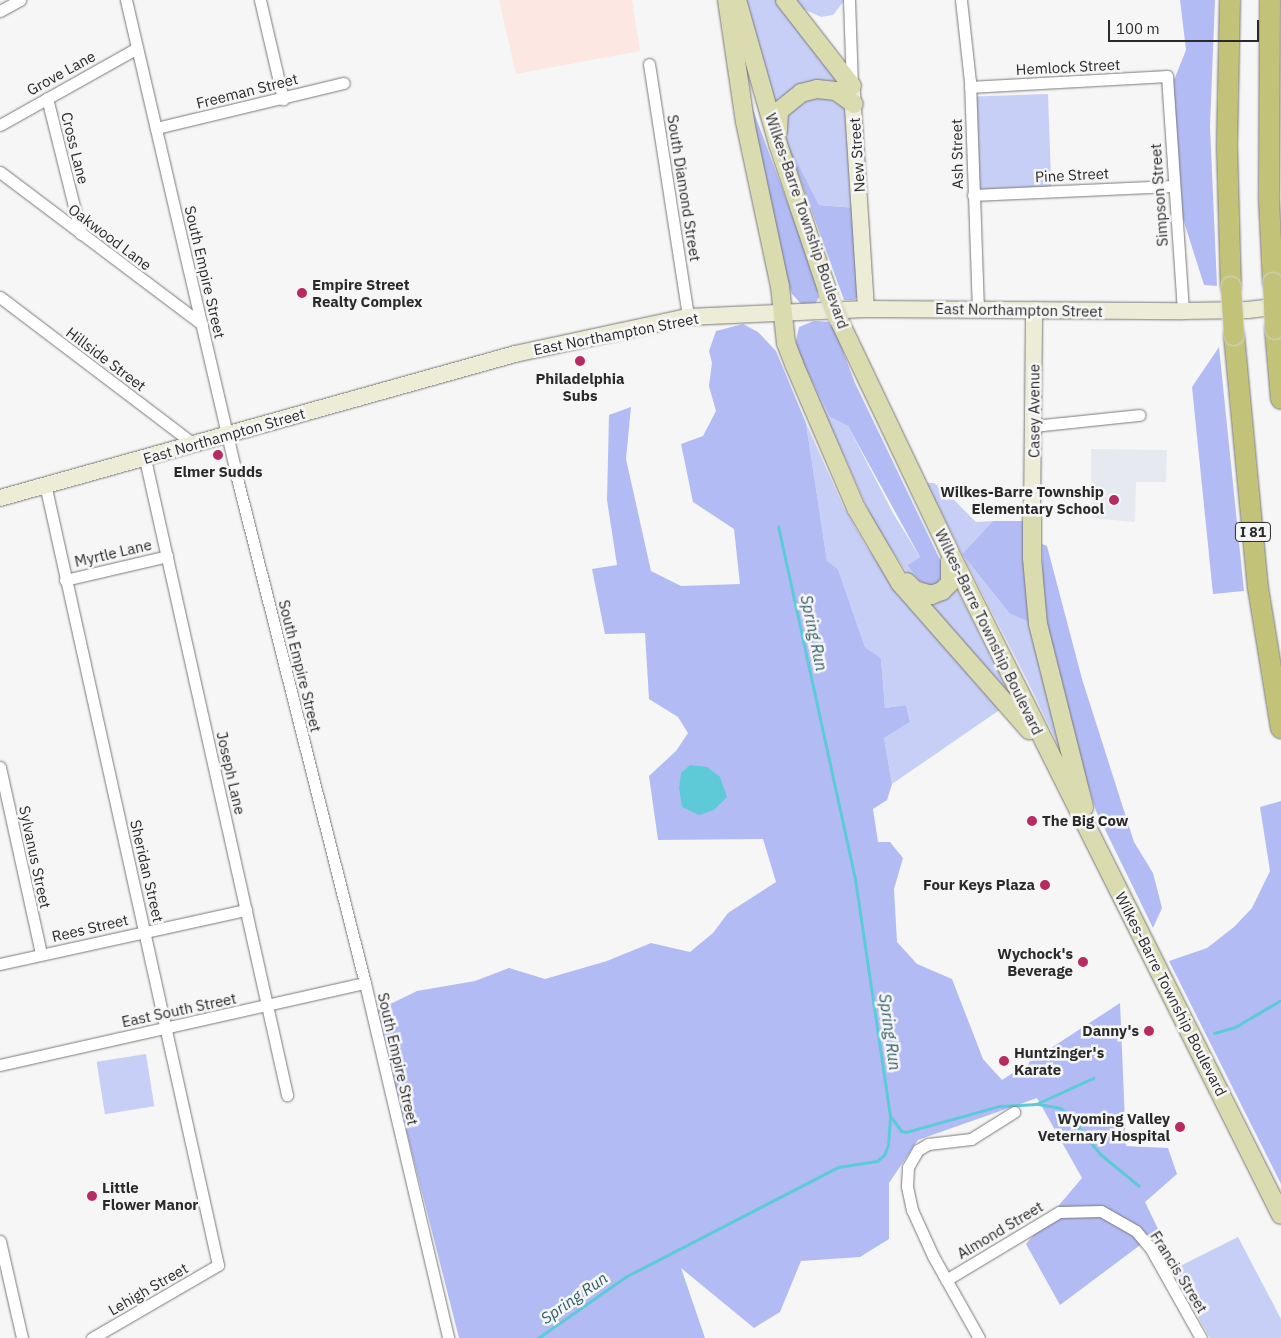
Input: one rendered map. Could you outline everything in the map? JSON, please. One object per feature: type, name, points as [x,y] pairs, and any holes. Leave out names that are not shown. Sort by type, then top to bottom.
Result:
[{"type":"highway","name":"I 81","points":[[1230,0],[1227,147],[1234,335],[1258,588],[1281,728]]},
{"type":"highway","points":[[1270,0],[1269,200],[1275,329],[1281,399]]},
{"type":"main road","points":[[727,0],[745,122],[780,286],[786,343],[834,460],[864,522],[894,569],[900,583],[1045,746]]},
{"type":"main road","name":"Wilkes-Barre Township Boulevard","points":[[736,0],[778,144],[838,318],[949,551],[1045,746],[1090,832],[1281,1216]]},
{"type":"main road","points":[[785,0],[852,86]]},
{"type":"main road","name":"New Street","points":[[852,86],[866,309]]},
{"type":"main road","points":[[778,144],[779,111],[801,93],[817,89],[836,91],[854,104]]},
{"type":"main road","name":"East Northampton Street","points":[[1,495],[146,459],[515,354],[688,317],[783,315],[866,309],[1182,311],[1248,310],[1281,306]]},
{"type":"main road","name":"Casey Avenue","points":[[1032,513],[1034,310]]},
{"type":"main road","points":[[1032,513],[1032,558],[1038,624],[1090,832]]},
{"type":"main road","points":[[894,569],[915,590],[931,595],[950,583],[949,551]]},
{"type":"street","points":[[0,11],[20,0]]},
{"type":"street","name":"South Empire Street","points":[[126,0],[228,436],[365,983],[448,1338]]},
{"type":"street","points":[[260,0],[283,99]]},
{"type":"street","name":"New Street","points":[[849,0],[852,86]]},
{"type":"street","name":"Ash Street","points":[[961,0],[970,87],[972,195],[978,309]]},
{"type":"street","name":"Grove Lane","points":[[0,125],[137,48]]},
{"type":"street","name":"South Diamond Street","points":[[649,64],[688,317]]},
{"type":"street","name":"Hemlock Street","points":[[970,87],[1168,76]]},
{"type":"street","name":"Simpson Street","points":[[1168,76],[1172,186],[1182,311]]},
{"type":"street","name":"Freeman Street","points":[[156,128],[344,83]]},
{"type":"street","name":"Cross Lane","points":[[47,98],[81,234]]},
{"type":"street","name":"Oakwood Lane","points":[[0,172],[202,324]]},
{"type":"street","name":"Pine Street","points":[[972,195],[1172,186]]},
{"type":"street","name":"Hillside Street","points":[[0,297],[195,445]]},
{"type":"street","points":[[1034,426],[1139,415]]},
{"type":"street","name":"Joseph Lane","points":[[146,459],[287,1095]]},
{"type":"street","name":"Sheridan Street","points":[[45,484],[218,1265]]},
{"type":"street","name":"Myrtle Lane","points":[[65,580],[167,556]]},
{"type":"street","name":"Sylvanus Street","points":[[0,767],[41,954]]},
{"type":"street","name":"Rees Street","points":[[0,964],[246,910]]},
{"type":"street","name":"East South Street","points":[[0,1064],[365,983]]},
{"type":"street","points":[[979,1338],[923,1236],[906,1186],[908,1167],[918,1150],[928,1144],[971,1139],[1014,1112]]},
{"type":"street","name":"Almond Street","points":[[946,1280],[1059,1212],[1101,1211]]},
{"type":"street","name":"Francis Street","points":[[1101,1211],[1136,1231],[1149,1247],[1201,1338]]},
{"type":"street","points":[[0,1241],[22,1338]]},
{"type":"street","name":"Lehigh Street","points":[[92,1338],[218,1265]]},
{"type":"shaded area","points":[[499,0],[632,0],[640,51],[516,74]]},
{"type":"shaded area","points":[[745,0],[777,0],[841,83],[795,88],[773,103]]},
{"type":"shaded area","points":[[794,0],[844,1],[833,15],[821,17],[799,7]]},
{"type":"shaded area","points":[[1180,0],[1215,0],[1210,126],[1217,286],[1204,285],[1179,206],[1172,85],[1186,50]]},
{"type":"shaded area","points":[[1048,94],[1051,187],[978,189],[975,97]]},
{"type":"shaded area","points":[[825,97],[843,106],[849,115],[856,208],[819,205],[785,137],[783,129],[789,107],[800,100]]},
{"type":"shaded area","points":[[752,107],[821,293],[814,306],[803,306],[792,294],[784,272],[768,203]]},
{"type":"shaded area","points":[[785,137],[819,205],[856,208],[858,297],[854,300],[844,300]]},
{"type":"shaded area","points":[[814,321],[832,322],[855,383],[944,568],[939,584],[923,584],[907,565],[920,557],[848,426],[830,417],[795,346],[799,327]]},
{"type":"shaded area","points":[[743,324],[758,332],[776,351],[806,423],[827,561],[838,569],[865,647],[881,658],[885,708],[906,705],[910,722],[884,738],[892,784],[887,800],[873,809],[878,842],[890,842],[903,858],[894,889],[897,942],[917,964],[952,979],[983,1059],[1002,1080],[1120,1003],[1126,1146],[1168,1148],[1177,1174],[1145,1202],[1159,1231],[1060,1305],[1026,1244],[1082,1178],[1037,1098],[918,1140],[889,1183],[889,1239],[860,1257],[801,1261],[780,1312],[754,1328],[681,1268],[705,1338],[459,1338],[376,1011],[417,991],[475,981],[509,968],[545,979],[607,961],[651,943],[690,952],[713,933],[728,913],[776,882],[763,839],[658,840],[649,776],[676,751],[688,733],[678,717],[649,699],[645,633],[605,634],[592,569],[617,565],[607,500],[609,415],[631,407],[626,459],[651,571],[681,586],[740,584],[734,529],[693,502],[681,444],[703,436],[716,411],[709,386],[712,363],[709,351],[716,331]]},
{"type":"shaded area","points":[[795,346],[830,417],[848,426],[893,513],[920,557],[907,565],[939,584],[929,588],[912,580],[875,525]]},
{"type":"shaded area","points":[[1219,347],[1244,591],[1213,594],[1192,387]]},
{"type":"shaded area","points":[[806,423],[844,508],[866,546],[888,578],[1001,709],[892,784],[884,738],[910,722],[906,705],[885,708],[881,658],[865,647],[838,569],[827,561]]},
{"type":"shaded area","name":"Wilkes-Barre Township Elementary School","points":[[1091,449],[1167,450],[1166,482],[1136,482],[1135,522],[1092,518]]},
{"type":"shaded area","points":[[927,483],[934,483],[944,490],[976,522],[993,521],[962,554]]},
{"type":"shaded area","points":[[993,521],[1024,521],[1024,570],[1029,622],[1010,614],[962,554]]},
{"type":"shaded area","points":[[1042,544],[1047,546],[1082,679],[1134,842],[1153,873],[1162,908],[1153,928],[1096,811],[1079,756],[1055,671],[1043,605]]},
{"type":"shaded area","points":[[962,554],[1010,614],[1029,622],[1062,753],[1026,678]]},
{"type":"shaded area","points":[[957,590],[1016,706],[930,607]]},
{"type":"shaded area","points":[[690,765],[707,767],[720,777],[727,797],[714,810],[699,815],[682,807],[679,788],[681,773]]},
{"type":"shaded area","points":[[1281,801],[1281,1184],[1169,961],[1207,948],[1234,927],[1252,908],[1270,871],[1260,807]]},
{"type":"shaded area","points":[[146,1054],[154,1106],[105,1114],[97,1062]]},
{"type":"shaded area","points":[[1238,1237],[1281,1319],[1281,1338],[1210,1338],[1172,1270]]},
{"type":"waterway","name":"Spring Run","points":[[538,1338],[625,1277],[838,1167],[877,1161],[884,1155],[888,1145],[890,1116],[855,879],[778,526]]},
{"type":"waterway","points":[[1214,1033],[1235,1027],[1281,1000]]},
{"type":"waterway","points":[[891,1117],[901,1131],[906,1132],[999,1106],[1036,1104],[1093,1078]]},
{"type":"waterway","points":[[1038,1104],[1060,1108],[1068,1114],[1100,1154],[1139,1186]]},
{"type":"place","name":"Empire Street Realty Complex","points":[[302,293]]},
{"type":"place","name":"Philadelphia Subs","points":[[580,361]]},
{"type":"place","name":"Elmer Sudds","points":[[218,455]]},
{"type":"place","name":"Wilkes-Barre Township Elementary School","points":[[1114,500]]},
{"type":"place","name":"The Big Cow","points":[[1032,821]]},
{"type":"place","name":"Four Keys Plaza","points":[[1045,885]]},
{"type":"place","name":"Wychock's Beverage","points":[[1083,962]]},
{"type":"place","name":"Danny's","points":[[1149,1031]]},
{"type":"place","name":"Huntzinger's Karate","points":[[1004,1061]]},
{"type":"place","name":"Wyoming Valley Veternary Hospital","points":[[1180,1127]]},
{"type":"place","name":"Little Flower Manor","points":[[92,1196]]}]
